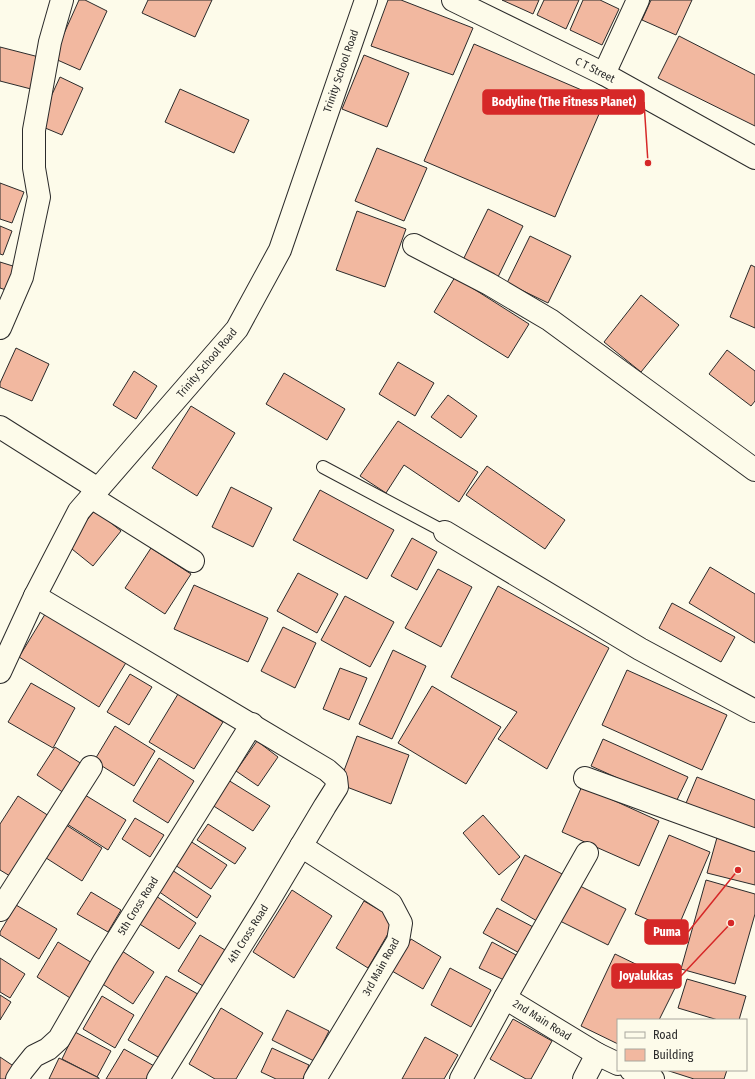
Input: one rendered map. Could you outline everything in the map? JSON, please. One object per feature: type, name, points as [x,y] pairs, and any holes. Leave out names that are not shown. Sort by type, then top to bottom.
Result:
[{"type":"street","points":[[0,328],[22,277],[39,197],[34,168],[34,130],[50,42],[62,0]]},
{"type":"street","name":"Trinity School Road","points":[[0,672],[35,596],[79,511],[238,329],[280,250],[366,0]]},
{"type":"street","name":"C T Street","points":[[452,0],[604,74],[755,158]]},
{"type":"street","points":[[604,74],[638,0]]},
{"type":"street","points":[[414,245],[489,284],[550,320],[755,470]]},
{"type":"street","points":[[0,427],[193,561]]},
{"type":"street","points":[[445,532],[640,649],[755,711]]},
{"type":"street","points":[[35,596],[252,724]]},
{"type":"street","name":"4th Cross Road","points":[[158,1079],[337,787],[336,778],[327,770],[252,724]]},
{"type":"street","name":"5th Cross Road","points":[[17,1079],[34,1056],[48,1049],[59,1039],[104,961],[252,724]]},
{"type":"street","points":[[0,910],[90,767]]},
{"type":"street","points":[[585,778],[755,840]]},
{"type":"street","name":"3rd Main Road","points":[[301,846],[391,904],[401,923],[398,941],[315,1079]]},
{"type":"street","points":[[505,998],[587,852]]},
{"type":"street","name":"2nd Main Road","points":[[461,1079],[505,998],[597,1054],[617,1064]]},
{"type":"street","points":[[584,1079],[597,1054]]},
{"type":"street","points":[[633,1071],[653,1079]]},
{"type":"lane","points":[[323,467],[445,532]]},
{"type":"building","points":[[79,0],[85,0],[107,11],[80,70],[53,58]]},
{"type":"building","points":[[148,0],[212,0],[195,37],[142,13]]},
{"type":"building","points":[[388,0],[401,0],[473,28],[453,75],[371,46]]},
{"type":"building","points":[[502,0],[539,0],[533,14]]},
{"type":"building","points":[[544,0],[579,0],[566,29],[537,15]]},
{"type":"building","points":[[583,0],[600,0],[619,9],[602,45],[570,30]]},
{"type":"building","points":[[651,0],[692,0],[676,35],[642,20]]},
{"type":"building","points":[[679,36],[755,75],[755,126],[658,78]]},
{"type":"building","points":[[474,44],[605,100],[555,217],[424,161]]},
{"type":"building","points":[[0,47],[39,57],[31,89],[0,81]]},
{"type":"building","points":[[364,55],[409,73],[387,127],[342,109]]},
{"type":"building","points":[[60,77],[83,88],[62,135],[38,125]]},
{"type":"building","points":[[180,89],[249,120],[234,153],[165,122]]},
{"type":"building","points":[[377,148],[427,168],[404,221],[355,201]]},
{"type":"building","points":[[0,183],[24,192],[12,223],[0,219]]},
{"type":"building","points":[[488,209],[523,226],[497,279],[462,262]]},
{"type":"building","points":[[357,211],[406,229],[385,287],[336,270]]},
{"type":"building","points":[[0,226],[12,231],[3,255],[0,254]]},
{"type":"building","points":[[530,236],[571,256],[548,303],[507,283]]},
{"type":"building","points":[[0,262],[16,267],[9,291],[0,288]]},
{"type":"building","points":[[751,265],[755,267],[755,328],[730,317]]},
{"type":"building","points":[[455,277],[529,324],[508,358],[434,312]]},
{"type":"building","points":[[641,295],[679,325],[641,372],[604,342]]},
{"type":"building","points":[[16,348],[49,364],[32,401],[0,387],[0,383]]},
{"type":"building","points":[[727,350],[755,371],[755,401],[751,406],[709,374]]},
{"type":"building","points":[[398,362],[434,383],[415,416],[379,394]]},
{"type":"building","points":[[134,371],[157,386],[136,419],[113,405]]},
{"type":"building","points":[[284,373],[345,409],[327,440],[266,404]]},
{"type":"building","points":[[448,395],[477,416],[461,438],[431,417]]},
{"type":"building","points":[[191,406],[235,433],[197,496],[152,468]]},
{"type":"building","points":[[398,421],[478,472],[459,502],[404,465],[386,493],[360,476]]},
{"type":"building","points":[[487,466],[565,520],[545,549],[466,495]]},
{"type":"building","points":[[231,487],[272,508],[253,547],[212,527]]},
{"type":"building","points":[[320,490],[394,530],[367,579],[293,540]]},
{"type":"building","points":[[95,510],[121,531],[93,566],[67,545]]},
{"type":"building","points":[[412,538],[437,552],[417,590],[391,576]]},
{"type":"building","points":[[151,548],[191,574],[165,614],[125,588]]},
{"type":"building","points":[[710,567],[755,594],[755,643],[689,603]]},
{"type":"building","points":[[438,569],[472,587],[441,647],[405,628]]},
{"type":"building","points":[[298,573],[338,594],[317,633],[277,611]]},
{"type":"building","points":[[194,585],[268,618],[248,662],[174,629]]},
{"type":"building","points":[[498,586],[609,648],[547,769],[498,739],[517,712],[451,677]]},
{"type":"building","points":[[345,596],[394,622],[370,667],[321,640]]},
{"type":"building","points":[[672,603],[735,637],[721,662],[659,628]]},
{"type":"building","points":[[47,611],[127,661],[99,707],[19,657]]},
{"type":"building","points":[[283,627],[316,643],[295,688],[261,671]]},
{"type":"building","points":[[393,650],[426,666],[392,739],[359,724]]},
{"type":"building","points":[[340,668],[367,678],[349,720],[323,709]]},
{"type":"building","points":[[627,670],[727,715],[702,770],[602,725]]},
{"type":"building","points":[[130,674],[152,687],[129,725],[107,712]]},
{"type":"building","points":[[31,683],[75,708],[53,748],[8,722]]},
{"type":"building","points":[[432,686],[501,727],[466,784],[398,743]]},
{"type":"building","points":[[178,694],[223,722],[194,769],[149,742]]},
{"type":"building","points":[[115,726],[155,751],[134,786],[94,761]]},
{"type":"building","points":[[357,736],[409,755],[391,804],[339,784]]},
{"type":"building","points":[[603,739],[688,777],[675,804],[591,766]]},
{"type":"building","points":[[257,741],[278,757],[258,786],[236,771]]},
{"type":"building","points":[[55,747],[82,764],[64,793],[37,775]]},
{"type":"building","points":[[159,758],[194,781],[168,823],[133,801]]},
{"type":"building","points":[[697,777],[755,800],[755,836],[684,808]]},
{"type":"building","points":[[228,780],[270,806],[253,831],[212,805]]},
{"type":"building","points":[[582,786],[659,821],[639,866],[562,832]]},
{"type":"building","points":[[85,795],[126,820],[108,850],[67,824]]},
{"type":"building","points":[[18,796],[49,816],[10,876],[0,870],[0,824]]},
{"type":"building","points":[[483,815],[520,857],[499,875],[463,833]]},
{"type":"building","points":[[135,818],[164,835],[150,857],[122,839]]},
{"type":"building","points":[[63,823],[102,848],[82,881],[43,856]]},
{"type":"building","points":[[208,824],[246,848],[235,864],[197,840]]},
{"type":"building","points":[[718,834],[755,844],[755,885],[707,873]]},
{"type":"building","points":[[669,835],[710,852],[676,932],[635,914]]},
{"type":"building","points":[[187,839],[227,865],[211,889],[172,863]]},
{"type":"building","points":[[525,855],[570,878],[542,924],[501,900]]},
{"type":"building","points":[[172,870],[211,896],[197,918],[158,891]]},
{"type":"building","points":[[706,880],[755,894],[755,914],[735,984],[681,969]]},
{"type":"building","points":[[572,882],[626,909],[608,945],[554,918]]},
{"type":"building","points":[[292,890],[332,916],[294,978],[253,952]]},
{"type":"building","points":[[91,892],[121,910],[108,932],[77,914]]},
{"type":"building","points":[[156,896],[196,923],[179,949],[138,923]]},
{"type":"building","points":[[364,901],[396,920],[368,968],[336,948]]},
{"type":"building","points":[[16,905],[57,929],[39,959],[0,935],[0,932]]},
{"type":"building","points":[[497,908],[537,929],[523,955],[483,933]]},
{"type":"building","points":[[200,935],[230,953],[208,989],[178,971]]},
{"type":"building","points":[[411,939],[441,957],[423,989],[392,971]]},
{"type":"building","points":[[58,942],[97,966],[75,1001],[37,977]]},
{"type":"building","points":[[492,942],[516,955],[504,980],[479,968]]},
{"type":"building","points":[[119,949],[154,972],[133,1004],[98,981]]},
{"type":"building","points":[[615,954],[677,984],[660,1019],[617,1019],[617,1044],[581,1026]]},
{"type":"building","points":[[0,958],[25,974],[10,998],[0,992]]},
{"type":"building","points":[[450,968],[491,990],[471,1027],[431,1005]]},
{"type":"building","points":[[166,976],[203,997],[165,1061],[128,1040]]},
{"type":"building","points":[[687,979],[746,996],[739,1019],[715,1019],[678,1008]]},
{"type":"building","points":[[0,995],[11,1002],[0,1020]]},
{"type":"building","points":[[102,996],[134,1015],[115,1048],[83,1029]]},
{"type":"building","points":[[221,1008],[263,1033],[236,1079],[215,1079],[189,1064]]},
{"type":"building","points":[[287,1010],[329,1031],[314,1061],[272,1040]]},
{"type":"building","points":[[513,1019],[552,1041],[531,1079],[526,1079],[490,1059]]},
{"type":"building","points":[[75,1032],[111,1051],[97,1077],[62,1059]]},
{"type":"building","points":[[425,1037],[458,1055],[444,1079],[402,1079]]},
{"type":"building","points":[[272,1048],[309,1065],[303,1079],[276,1079],[261,1072]]},
{"type":"building","points":[[124,1049],[156,1067],[149,1079],[106,1079]]},
{"type":"building","points":[[0,1057],[15,1067],[8,1079],[0,1079]]},
{"type":"building","points":[[59,1058],[99,1078],[99,1079],[49,1079]]},
{"type":"building","points":[[669,1071],[727,1071],[724,1079],[694,1079]]},
{"type":"place","name":"Bodyline (The Fitness Planet)","points":[[648,163]]},
{"type":"place","name":"Puma","points":[[738,870]]},
{"type":"place","name":"Joyalukkas","points":[[731,923]]}]
